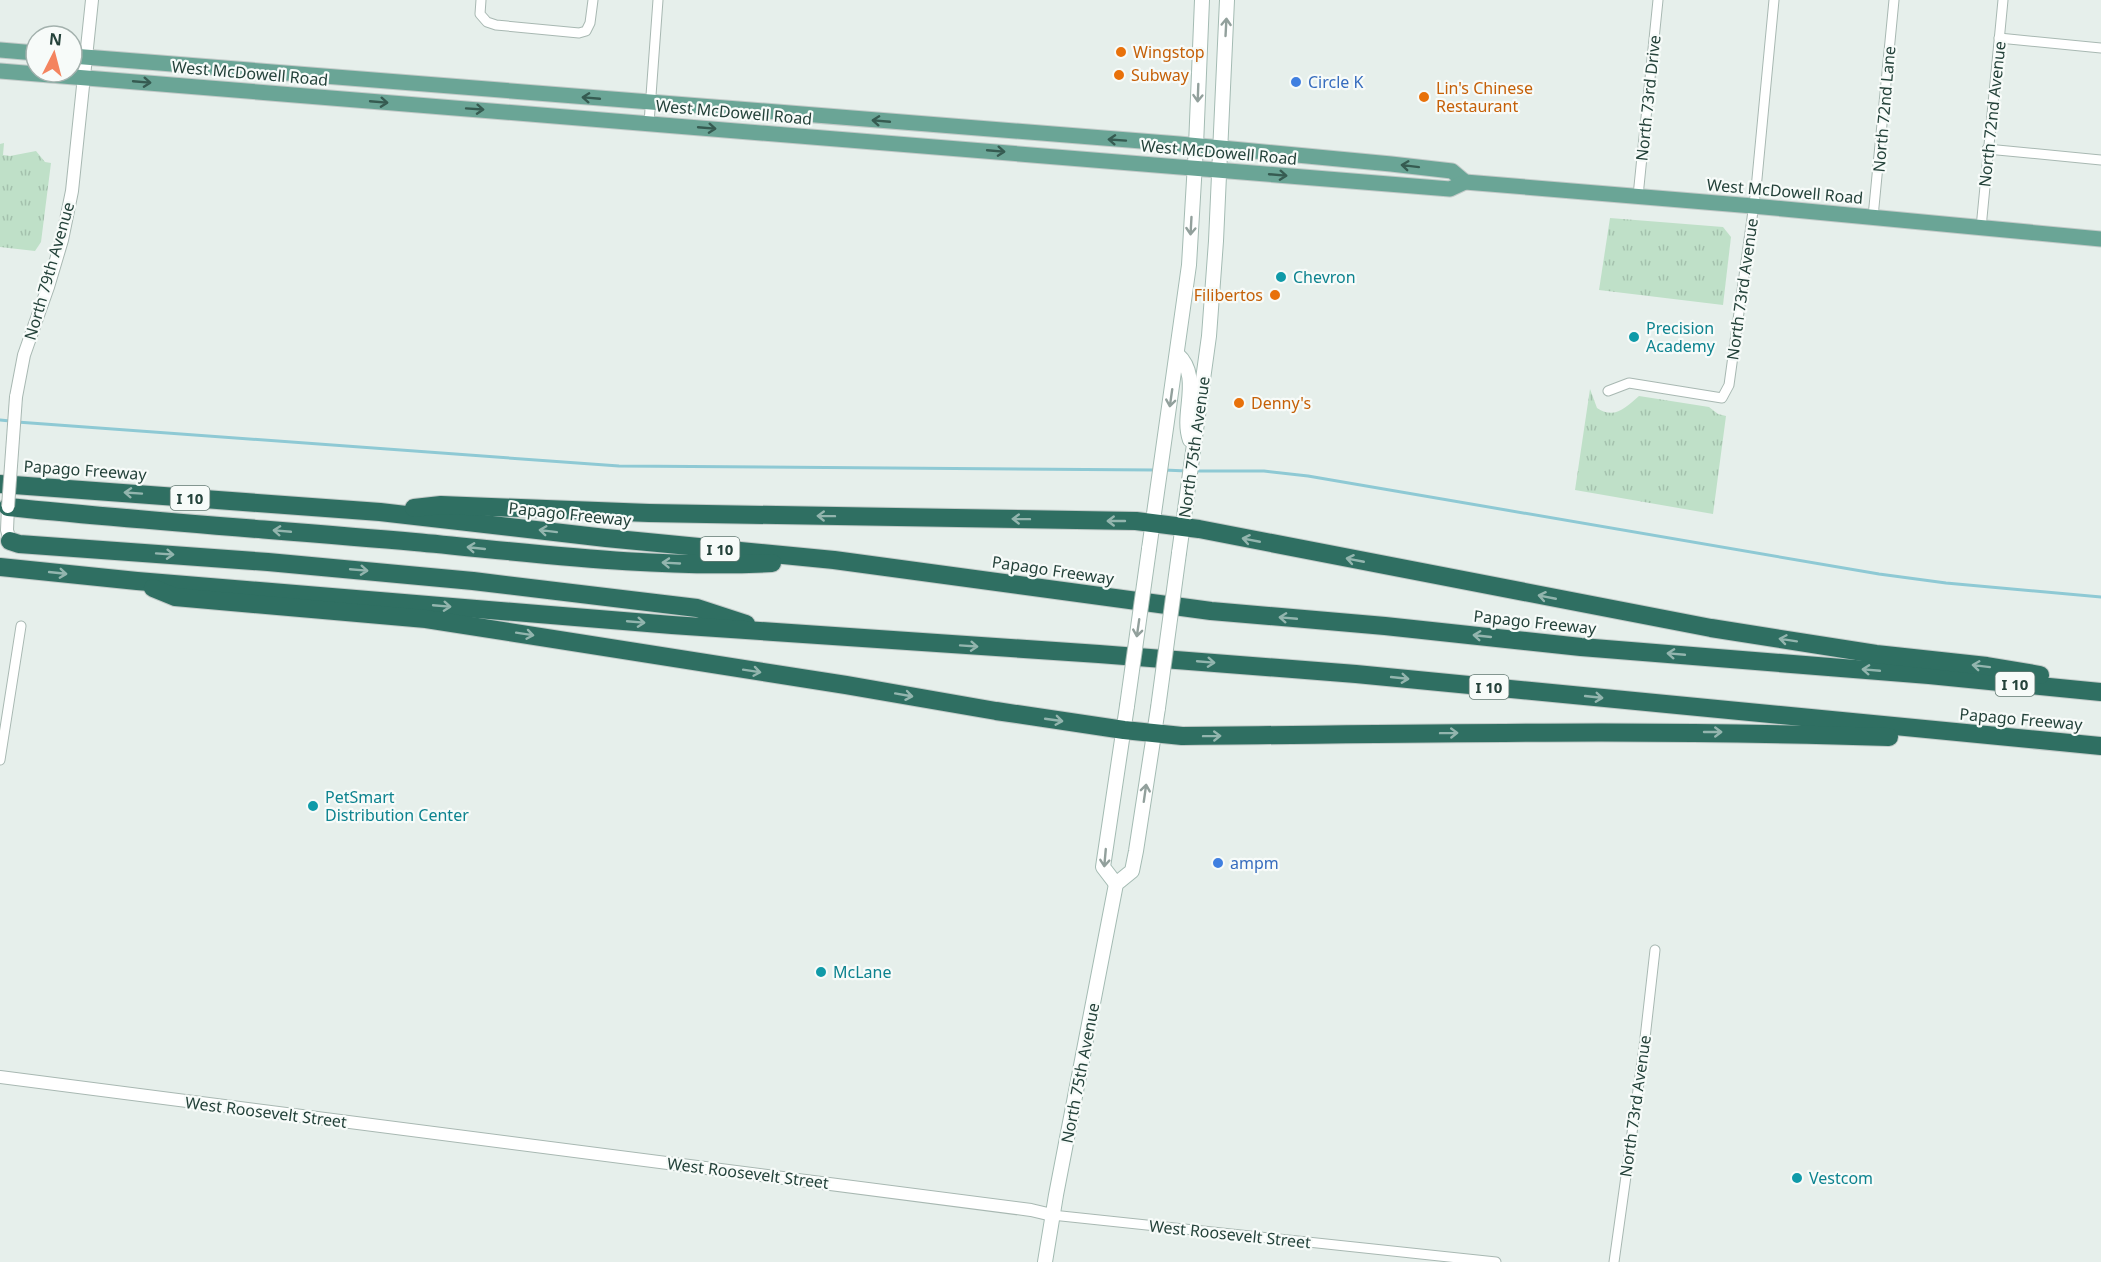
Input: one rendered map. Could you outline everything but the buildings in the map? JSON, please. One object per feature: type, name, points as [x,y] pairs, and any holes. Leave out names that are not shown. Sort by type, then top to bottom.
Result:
[{"type":"highway","name":"Papago Freeway","points":[[0,484],[380,512],[606,538],[834,560],[1211,611],[1385,626],[1581,647],[1929,675],[2101,692]]},
{"type":"highway","points":[[380,512],[441,505],[649,513],[1136,521],[1183,527],[1711,628],[1876,654],[1987,666],[2101,686]]},
{"type":"highway","points":[[8,507],[417,542],[573,558],[721,566],[834,560]]},
{"type":"highway","points":[[10,541],[19,544],[325,567],[538,588],[698,608],[775,633]]},
{"type":"highway","name":"Papago Freeway","points":[[0,567],[137,581],[775,633],[1344,673],[2101,746]]},
{"type":"highway","points":[[137,581],[175,597],[446,622],[1124,730],[1182,736],[1748,732],[2065,743]]},
{"type":"main road","name":"North 75th Avenue","points":[[1116,884],[1103,867],[1189,265],[1202,0]]},
{"type":"main road","name":"North 75th Avenue","points":[[1045,1262],[1116,884],[1132,871],[1158,708],[1209,336],[1220,170],[1227,0]]},
{"type":"main road","points":[[0,50],[24,52]]},
{"type":"main road","name":"West McDowell Road","points":[[84,56],[1220,148],[1452,171],[1464,182]]},
{"type":"main road","name":"West McDowell Road","points":[[0,70],[24,72]]},
{"type":"main road","name":"West McDowell Road","points":[[84,77],[1450,189],[1464,182],[1753,206],[2101,239]]},
{"type":"main road","points":[[278,93],[289,86],[344,88],[367,80]]},
{"type":"main road","points":[[417,105],[419,84]]},
{"type":"main road","points":[[1177,354],[1185,363],[1191,381],[1186,430],[1193,452]]},
{"type":"street","name":"North 79th Avenue","points":[[84,34],[92,0]]},
{"type":"street","points":[[481,0],[480,14],[487,22],[496,25],[579,33],[586,31],[590,23],[593,0]]},
{"type":"street","points":[[649,123],[658,0]]},
{"type":"street","name":"North 73rd Drive","points":[[1638,196],[1658,0]]},
{"type":"street","name":"North 73rd Avenue","points":[[1608,391],[1629,383],[1722,398],[1729,385],[1753,206],[1774,0]]},
{"type":"street","name":"North 72nd Lane","points":[[1873,217],[1894,0]]},
{"type":"street","name":"North 72nd Avenue","points":[[1981,228],[2003,0]]},
{"type":"street","points":[[1999,38],[2101,48]]},
{"type":"street","name":"North 79th Avenue","points":[[10,541],[6,531],[16,398],[24,355],[53,268],[72,191],[82,84]]},
{"type":"street","points":[[1987,148],[2101,160]]},
{"type":"street","points":[[0,760],[21,626]]},
{"type":"street","name":"North 73rd Avenue","points":[[1614,1262],[1655,950]]},
{"type":"street","name":"West Roosevelt Street","points":[[0,1077],[733,1171],[1052,1215],[1496,1262]]},
{"type":"green space","points":[[4,143],[3,155],[10,156],[36,151],[45,162],[51,163],[41,242],[35,251],[0,247],[0,144]]},
{"type":"green space","points":[[1610,218],[1723,227],[1731,237],[1723,305],[1599,290]]},
{"type":"green space","points":[[1590,389],[1597,408],[1609,413],[1620,411],[1639,396],[1709,407],[1718,414],[1726,416],[1713,514],[1575,490]]},
{"type":"waterway","points":[[0,420],[10,421]]},
{"type":"waterway","points":[[17,422],[619,466],[1154,470]]},
{"type":"waterway","points":[[1164,470],[1187,471]]},
{"type":"waterway","points":[[1194,471],[1264,471],[1308,476],[1879,574],[1946,583],[2101,597]]},
{"type":"place","name":"Wingstop","points":[[1121,52]]},
{"type":"place","name":"Subway","points":[[1119,75]]},
{"type":"place","name":"Circle K","points":[[1296,82]]},
{"type":"place","name":"Lin's Chinese Restaurant","points":[[1424,97]]},
{"type":"place","name":"Chevron","points":[[1281,277]]},
{"type":"place","name":"Filibertos","points":[[1275,295]]},
{"type":"place","name":"Precision Academy","points":[[1634,337]]},
{"type":"place","name":"Denny's","points":[[1239,403]]},
{"type":"place","name":"PetSmart Distribution Center","points":[[313,806]]},
{"type":"place","name":"ampm","points":[[1218,863]]},
{"type":"place","name":"McLane","points":[[821,972]]},
{"type":"place","name":"Vestcom","points":[[1797,1178]]}]
